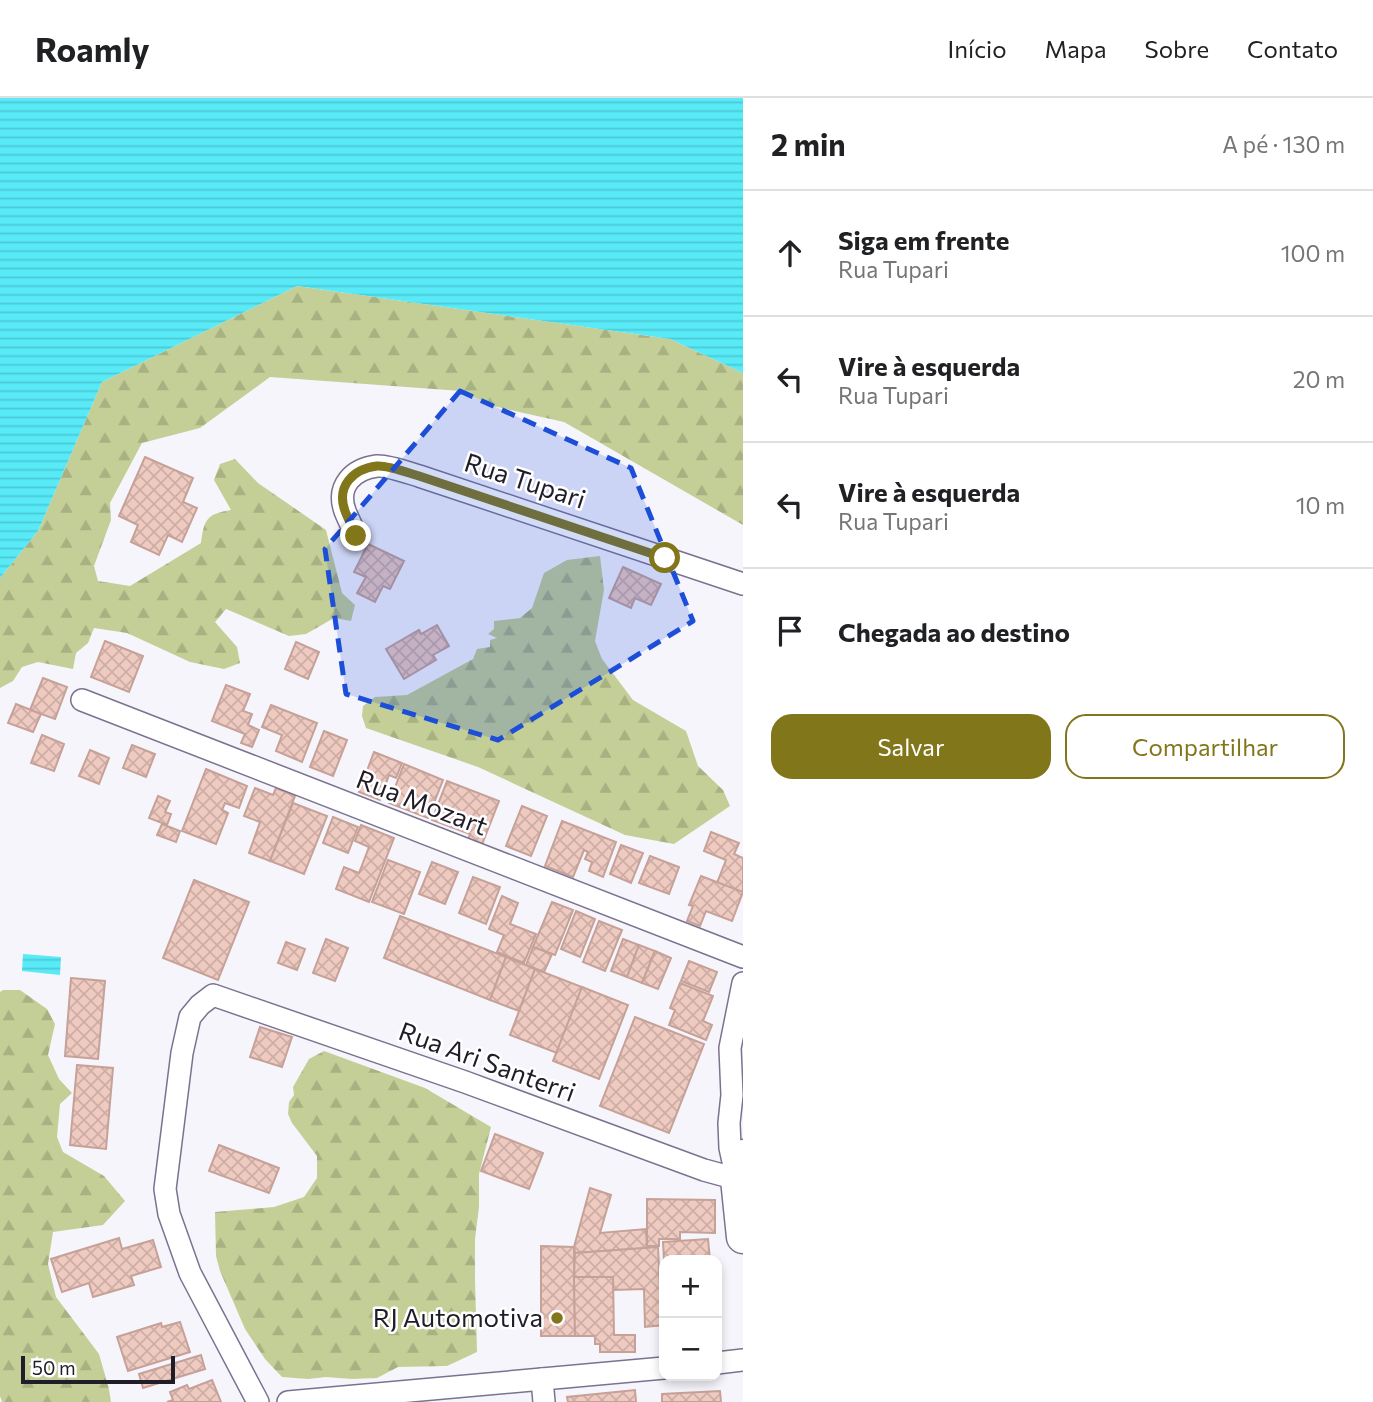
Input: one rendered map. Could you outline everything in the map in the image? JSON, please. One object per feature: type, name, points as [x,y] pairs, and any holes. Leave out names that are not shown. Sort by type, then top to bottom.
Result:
[{"type":"main road","points":[[741,1171],[743,1237]]},
{"type":"street","name":"Rua Tupari","points":[[356,536],[344,509],[342,493],[347,481],[357,472],[379,465],[743,584]]},
{"type":"street","name":"Rua Mozart","points":[[82,701],[743,957]]},
{"type":"street","points":[[741,1171],[730,1148],[729,1123],[732,1096],[730,1048],[743,983]]},
{"type":"street","name":"Rua Ari Santerri","points":[[258,1402],[190,1273],[169,1214],[165,1189],[182,1053],[190,1017],[200,1004],[213,996],[452,1078],[704,1170],[741,1171]]},
{"type":"street","points":[[732,1096],[743,1117]]},
{"type":"street","points":[[722,1362],[743,1360]]},
{"type":"street","points":[[288,1402],[659,1368]]},
{"type":"street","points":[[542,1379],[544,1402]]},
{"type":"highlighted area","points":[[460,391],[631,468],[693,621],[498,740],[346,694],[325,549]]},
{"type":"green space","points":[[297,286],[670,339],[743,373],[743,525],[564,422],[493,406],[461,391],[270,377],[200,428],[142,443],[110,503],[111,520],[94,566],[98,581],[130,586],[201,543],[208,519],[217,513],[231,510],[214,480],[220,464],[235,459],[258,483],[326,530],[342,593],[355,605],[351,621],[334,618],[306,634],[289,636],[226,609],[215,622],[237,647],[240,663],[224,669],[190,662],[127,633],[94,628],[88,643],[76,653],[73,669],[38,662],[22,667],[13,681],[0,688],[0,578],[38,531],[102,382]]},
{"type":"green space","points":[[600,556],[604,590],[595,641],[602,659],[633,700],[686,731],[698,766],[723,790],[730,806],[674,844],[625,835],[478,767],[366,728],[362,716],[363,706],[375,697],[407,695],[473,659],[477,649],[490,647],[490,640],[497,638],[488,634],[494,629],[494,621],[520,618],[532,608],[544,573],[567,560]]},
{"type":"green space","points":[[20,990],[47,1009],[55,1024],[48,1055],[59,1079],[72,1093],[60,1104],[57,1137],[63,1152],[104,1176],[125,1201],[103,1225],[53,1232],[48,1264],[56,1297],[99,1354],[111,1402],[2,1402],[0,1396],[0,992]]},
{"type":"green space","points":[[324,1051],[425,1088],[491,1127],[479,1174],[475,1239],[477,1352],[447,1366],[398,1367],[377,1378],[282,1377],[265,1359],[245,1329],[220,1271],[216,1256],[215,1212],[274,1207],[304,1197],[317,1178],[317,1156],[288,1114],[289,1102],[294,1095],[293,1087],[309,1059]]},
{"type":"water","points":[[0,98],[743,98],[743,373],[670,339],[297,286],[102,382],[38,531],[0,578]]},
{"type":"water","points":[[23,954],[61,957],[60,975],[22,971]]},
{"type":"building","points":[[145,457],[193,478],[183,502],[197,508],[182,542],[168,535],[159,555],[131,542],[138,525],[119,516]]},
{"type":"building","points":[[368,544],[404,561],[390,589],[383,586],[375,602],[357,593],[366,577],[354,572]]},
{"type":"building","points":[[623,567],[661,584],[651,605],[635,598],[631,608],[609,598]]},
{"type":"building","points":[[437,625],[449,646],[433,655],[436,660],[404,679],[386,649],[419,630],[421,634]]},
{"type":"building","points":[[105,641],[143,656],[129,692],[91,677]]},
{"type":"building","points":[[296,642],[319,652],[308,679],[285,669]]},
{"type":"building","points":[[43,678],[67,687],[55,719],[30,710]]},
{"type":"building","points":[[226,685],[250,694],[243,711],[252,714],[248,725],[259,730],[252,747],[241,743],[245,734],[212,721]]},
{"type":"building","points":[[16,704],[41,714],[33,732],[8,723]]},
{"type":"building","points":[[271,705],[317,723],[302,762],[276,751],[282,735],[262,727]]},
{"type":"building","points":[[324,731],[347,740],[333,776],[310,767]]},
{"type":"building","points":[[42,735],[64,744],[54,771],[31,763]]},
{"type":"building","points":[[132,745],[155,754],[146,777],[123,768]]},
{"type":"building","points":[[90,750],[109,758],[99,784],[79,776]]},
{"type":"building","points":[[374,752],[402,763],[396,778],[389,775],[380,800],[359,792]]},
{"type":"building","points":[[404,764],[443,780],[428,818],[389,803]]},
{"type":"building","points":[[206,769],[247,786],[239,808],[225,803],[222,810],[228,813],[216,844],[182,831]]},
{"type":"building","points":[[447,781],[499,801],[481,847],[467,842],[470,834],[432,820]]},
{"type":"building","points":[[255,788],[273,795],[276,788],[295,796],[270,861],[249,853],[260,822],[244,816]]},
{"type":"building","points":[[158,796],[170,801],[165,812],[171,814],[167,825],[149,818]]},
{"type":"building","points":[[293,803],[327,816],[304,874],[270,861]]},
{"type":"building","points":[[522,806],[547,816],[531,856],[506,846]]},
{"type":"building","points":[[333,817],[358,827],[348,853],[323,843]]},
{"type":"building","points":[[562,821],[616,842],[603,877],[589,871],[592,862],[585,859],[588,852],[584,850],[573,877],[545,866]]},
{"type":"building","points":[[162,824],[180,831],[176,842],[157,835]]},
{"type":"building","points":[[361,825],[394,838],[369,902],[336,889],[344,867],[359,873],[369,847],[355,841]]},
{"type":"building","points":[[711,832],[739,843],[734,854],[743,858],[743,892],[717,883],[726,860],[704,851]]},
{"type":"building","points":[[621,845],[643,853],[631,883],[610,874]]},
{"type":"building","points":[[650,856],[679,867],[669,894],[639,883]]},
{"type":"building","points":[[388,860],[420,872],[404,914],[372,902]]},
{"type":"building","points":[[432,862],[458,872],[445,904],[419,894]]},
{"type":"building","points":[[701,876],[743,892],[732,921],[706,911],[700,926],[687,921],[693,906],[689,905]]},
{"type":"building","points":[[473,877],[500,887],[486,924],[459,913]]},
{"type":"building","points":[[194,880],[249,902],[218,980],[163,958]]},
{"type":"building","points":[[502,896],[518,903],[510,924],[536,934],[524,963],[497,952],[504,935],[489,929]]},
{"type":"building","points":[[552,902],[573,910],[555,955],[533,947]]},
{"type":"building","points":[[576,911],[595,919],[580,957],[561,949]]},
{"type":"building","points":[[400,916],[506,957],[490,1000],[384,958]]},
{"type":"building","points":[[599,921],[622,930],[605,971],[583,962]]},
{"type":"building","points":[[326,939],[348,948],[335,981],[313,973]]},
{"type":"building","points":[[623,939],[639,945],[627,977],[611,971]]},
{"type":"building","points":[[286,942],[305,949],[297,970],[278,963]]},
{"type":"building","points":[[639,945],[655,951],[642,983],[627,977]]},
{"type":"building","points":[[533,947],[552,954],[544,972],[526,965]]},
{"type":"building","points":[[655,951],[671,958],[658,989],[642,983]]},
{"type":"building","points":[[506,957],[535,969],[519,1011],[490,1000]]},
{"type":"building","points":[[689,961],[717,972],[709,992],[681,981]]},
{"type":"building","points":[[535,969],[582,987],[557,1053],[510,1035]]},
{"type":"building","points":[[71,978],[105,981],[98,1059],[65,1056]]},
{"type":"building","points":[[680,983],[713,996],[703,1021],[712,1025],[706,1040],[669,1025],[675,1010],[670,1008]]},
{"type":"building","points":[[582,987],[628,1005],[599,1079],[553,1061]]},
{"type":"building","points":[[635,1017],[704,1044],[669,1133],[600,1106]]},
{"type":"building","points":[[260,1027],[292,1037],[282,1067],[250,1057]]},
{"type":"building","points":[[77,1065],[113,1068],[106,1149],[70,1145]]},
{"type":"building","points":[[495,1134],[543,1153],[529,1189],[481,1171]]},
{"type":"building","points":[[219,1145],[279,1168],[269,1193],[209,1171]]},
{"type":"building","points":[[590,1188],[611,1195],[600,1233],[646,1229],[647,1248],[575,1253],[574,1247]]},
{"type":"building","points":[[647,1199],[715,1200],[715,1233],[680,1232],[680,1239],[659,1239],[659,1246],[647,1246]]},
{"type":"building","points":[[119,1238],[122,1249],[153,1240],[161,1267],[131,1276],[134,1285],[93,1297],[89,1283],[62,1292],[51,1259]]},
{"type":"building","points":[[708,1239],[710,1255],[664,1255],[663,1242]]},
{"type":"building","points":[[541,1246],[574,1247],[575,1336],[541,1336]]},
{"type":"building","points":[[658,1247],[659,1326],[645,1327],[644,1289],[613,1290],[613,1277],[574,1277],[575,1253]]},
{"type":"building","points":[[574,1277],[613,1277],[614,1335],[635,1335],[635,1352],[600,1352],[600,1344],[595,1344],[595,1336],[575,1336]]},
{"type":"building","points":[[180,1322],[190,1352],[128,1371],[117,1337],[161,1323],[162,1327]]},
{"type":"building","points":[[201,1355],[205,1369],[143,1388],[139,1374]]},
{"type":"building","points":[[212,1380],[221,1402],[167,1402],[173,1400],[170,1392],[187,1385],[189,1389]]},
{"type":"building","points":[[635,1390],[636,1402],[568,1402],[567,1397]]},
{"type":"building","points":[[720,1391],[721,1402],[662,1402],[662,1394]]},
{"type":"place","name":"RJ Automotiva","points":[[557,1318]]},
{"type":"route","points":[[356,536],[344,509],[342,493],[347,481],[357,472],[379,465],[665,558]]}]
